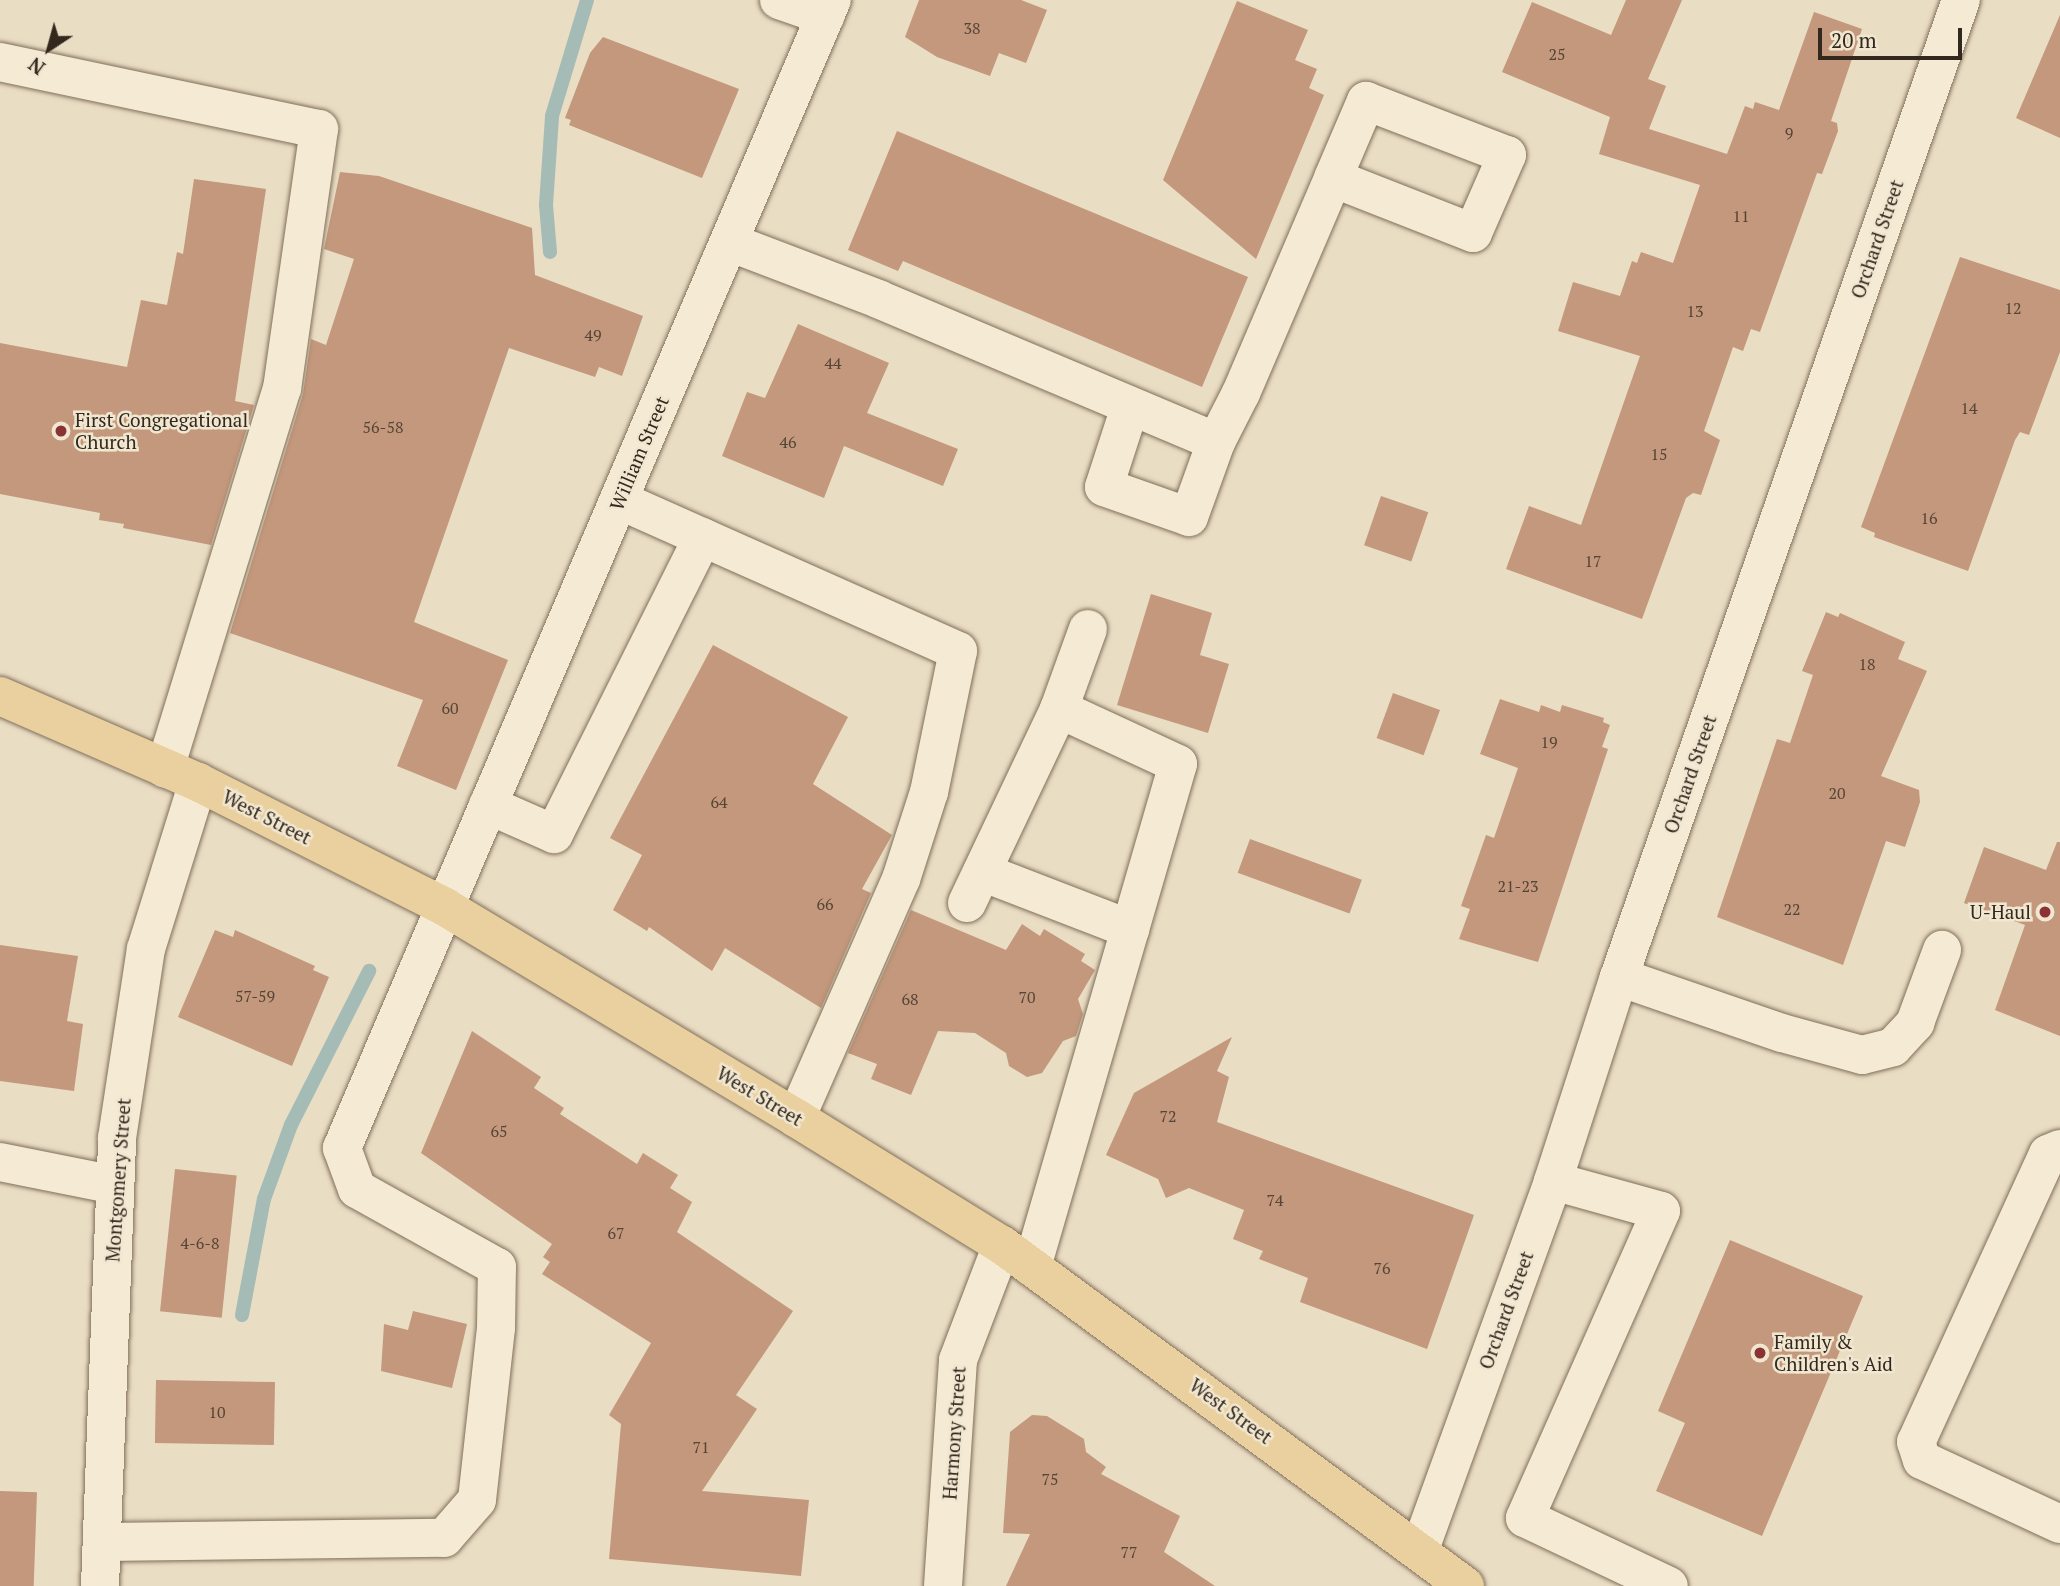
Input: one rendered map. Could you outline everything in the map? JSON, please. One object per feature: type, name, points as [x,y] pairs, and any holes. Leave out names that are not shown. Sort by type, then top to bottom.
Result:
[{"type":"main road","name":"West Street","points":[[0,696],[182,775],[445,906],[796,1118],[1017,1256],[1420,1549],[1465,1586]]},
{"type":"street","points":[[779,0],[828,8]]},
{"type":"street","name":"Orchard Street","points":[[1420,1549],[1553,1181],[1619,977],[1961,0]]},
{"type":"street","name":"William Street","points":[[102,1542],[444,1538],[477,1500],[496,1328],[497,1267],[358,1189],[342,1148],[828,8]]},
{"type":"street","name":"Montgomery Street","points":[[0,62],[216,105],[319,129],[282,387],[182,775],[146,950],[117,1139],[100,1586]]},
{"type":"street","points":[[1130,407],[1104,487],[1189,517],[1216,442],[1241,393],[1333,178]]},
{"type":"street","points":[[729,242],[878,299],[1216,442]]},
{"type":"street","points":[[619,500],[958,651],[929,792],[901,878],[796,1118]]},
{"type":"street","points":[[488,805],[554,834],[703,537]]},
{"type":"street","points":[[1088,629],[1059,709],[975,888],[1129,929]]},
{"type":"street","name":"Harmony Street","points":[[943,1586],[958,1360],[1017,1256],[1129,929],[1178,764],[1059,709]]},
{"type":"street","points":[[1619,977],[1782,1033],[1862,1055],[1893,1046],[1915,1023],[1942,950]]},
{"type":"street","points":[[2060,1149],[2048,1154],[1916,1442],[1922,1460],[2060,1524]]},
{"type":"street","points":[[0,1162],[115,1185]]},
{"type":"street","points":[[1553,1181],[1661,1211],[1525,1518],[1669,1586]]},
{"type":"building","points":[[919,0],[1021,0],[1047,10],[1026,63],[999,53],[990,76],[937,57],[905,37]]},
{"type":"building","points":[[1626,0],[1682,0],[1648,79],[1666,86],[1649,129],[1727,154],[1745,106],[1753,109],[1755,102],[1779,110],[1814,12],[1862,29],[1831,121],[1837,123],[1838,131],[1822,174],[1817,173],[1760,332],[1751,329],[1743,351],[1733,347],[1704,431],[1720,440],[1701,495],[1693,493],[1686,498],[1642,619],[1506,569],[1529,506],[1581,525],[1640,356],[1558,331],[1573,282],[1620,296],[1632,261],[1637,263],[1641,252],[1673,263],[1700,185],[1599,154],[1610,117],[1502,72],[1532,2],[1611,35]]},
{"type":"building","points":[[1237,1],[1308,30],[1295,60],[1317,69],[1309,88],[1324,95],[1256,259],[1163,180]]},
{"type":"building","points":[[2060,15],[2060,138],[2016,118]]},
{"type":"building","points":[[603,37],[739,89],[702,178],[569,125],[571,120],[565,118],[590,53]]},
{"type":"building","points":[[897,131],[1248,277],[1202,387],[903,261],[898,271],[848,250]]},
{"type":"building","points":[[340,172],[379,176],[532,228],[535,275],[643,316],[622,376],[599,367],[595,377],[509,348],[414,622],[508,660],[456,790],[397,766],[423,700],[230,633],[303,394],[311,339],[326,345],[354,259],[324,249]]},
{"type":"building","points":[[194,179],[266,189],[235,401],[254,405],[211,545],[123,528],[124,524],[99,520],[100,513],[0,494],[0,343],[127,367],[141,300],[167,305],[177,252],[183,254]]},
{"type":"building","points":[[1960,257],[2060,290],[2060,352],[2029,435],[2020,432],[2015,440],[1968,571],[1874,537],[1875,533],[1861,527]]},
{"type":"building","points":[[798,324],[889,363],[867,413],[958,449],[943,486],[844,446],[824,498],[722,456],[747,392],[765,398]]},
{"type":"building","points":[[1381,496],[1428,512],[1411,561],[1364,545]]},
{"type":"building","points":[[1151,594],[1212,613],[1200,655],[1229,664],[1208,733],[1117,705]]},
{"type":"building","points":[[1826,612],[1838,617],[1840,613],[1905,642],[1898,659],[1927,671],[1881,776],[1919,790],[1920,802],[1905,847],[1886,841],[1843,965],[1717,917],[1777,739],[1790,743],[1813,675],[1802,671]]},
{"type":"building","points":[[713,645],[848,717],[813,784],[892,835],[862,889],[871,893],[821,1008],[725,948],[712,971],[649,927],[647,931],[613,910],[642,855],[610,838]]},
{"type":"building","points":[[1393,693],[1440,710],[1424,755],[1377,738]]},
{"type":"building","points":[[1500,699],[1539,712],[1541,705],[1560,712],[1562,705],[1604,718],[1603,722],[1610,725],[1602,747],[1608,749],[1538,962],[1459,939],[1470,909],[1461,906],[1486,835],[1494,838],[1518,768],[1480,754]]},
{"type":"building","points":[[1250,839],[1362,880],[1350,914],[1238,873]]},
{"type":"building","name":"U-Haul","points":[[2057,842],[2060,842],[2060,1036],[1995,1010],[2025,925],[1964,903],[1984,847],[2046,870]]},
{"type":"building","points":[[911,910],[1006,950],[1022,924],[1040,936],[1044,929],[1085,954],[1081,961],[1095,970],[1078,999],[1083,1014],[1076,1036],[1063,1041],[1042,1073],[1027,1077],[1009,1066],[1006,1053],[975,1033],[938,1031],[911,1095],[871,1079],[877,1064],[848,1053]]},
{"type":"building","points":[[215,930],[233,937],[235,930],[315,966],[313,970],[329,977],[292,1066],[178,1017]]},
{"type":"building","points":[[0,945],[78,956],[67,1021],[83,1024],[74,1091],[0,1081]]},
{"type":"building","points":[[472,1031],[541,1077],[534,1088],[564,1108],[560,1114],[637,1164],[643,1153],[678,1175],[670,1188],[692,1202],[677,1232],[793,1311],[736,1395],[757,1409],[702,1491],[809,1500],[801,1576],[609,1559],[621,1424],[609,1415],[651,1343],[542,1274],[550,1262],[543,1257],[552,1244],[421,1153]]},
{"type":"building","points":[[1232,1037],[1217,1071],[1229,1077],[1217,1122],[1474,1215],[1427,1349],[1300,1302],[1308,1278],[1259,1259],[1263,1251],[1233,1239],[1244,1210],[1189,1188],[1166,1198],[1158,1179],[1106,1155],[1134,1093]]},
{"type":"building","points":[[175,1169],[237,1175],[222,1318],[160,1311]]},
{"type":"building","name":"Family & Children's Aid","points":[[1730,1240],[1863,1296],[1762,1536],[1656,1491],[1685,1423],[1658,1411]]},
{"type":"building","points":[[413,1311],[467,1324],[452,1388],[381,1371],[384,1324],[408,1330]]},
{"type":"building","points":[[156,1380],[275,1382],[274,1445],[155,1443]]},
{"type":"building","points":[[1032,1415],[1047,1416],[1084,1439],[1086,1452],[1106,1467],[1101,1474],[1180,1516],[1164,1552],[1215,1586],[1006,1586],[1030,1534],[1003,1533],[1010,1432]]},
{"type":"building","points":[[0,1491],[37,1492],[34,1586],[0,1586]]},
{"type":"waterway","points":[[550,252],[546,205],[552,116],[587,0]]},
{"type":"waterway","points":[[242,1315],[264,1199],[291,1125],[369,971]]},
{"type":"place","name":"First Congregational Church","points":[[61,431]]},
{"type":"place","name":"U-Haul","points":[[2045,912]]},
{"type":"place","name":"Family & Children's Aid","points":[[1760,1353]]}]
